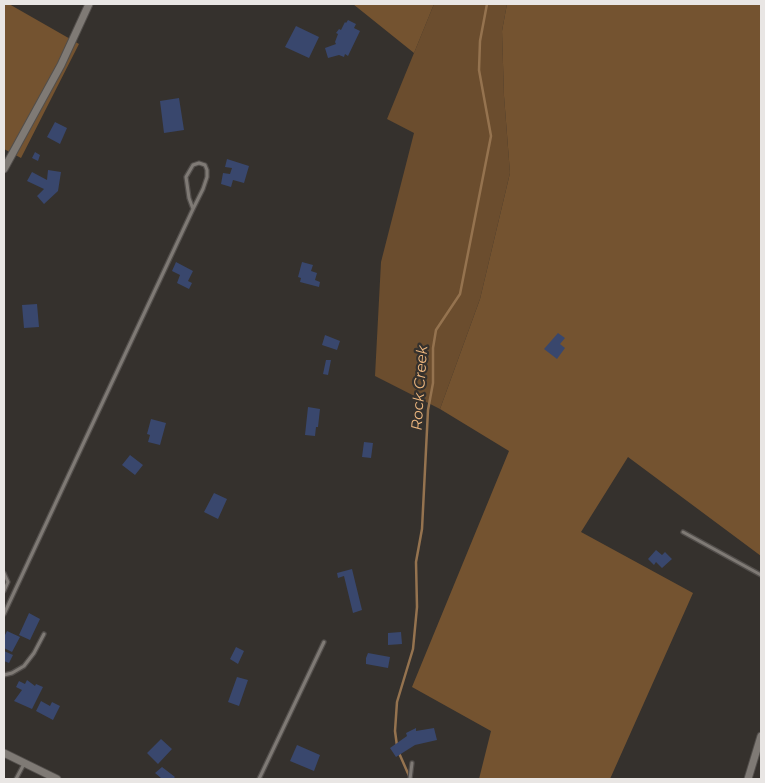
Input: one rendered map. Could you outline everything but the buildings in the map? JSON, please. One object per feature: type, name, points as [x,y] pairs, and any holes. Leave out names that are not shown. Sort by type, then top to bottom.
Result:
[{"type":"street","points":[[4,170],[61,65],[89,4]]},
{"type":"street","points":[[748,779],[761,736]]},
{"type":"street","points":[[4,752],[24,764],[57,779]]},
{"type":"lane","points":[[4,614],[193,210],[207,177],[205,165],[199,163],[193,165],[186,177],[193,210]]},
{"type":"lane","points":[[683,532],[761,575]]},
{"type":"lane","points":[[4,573],[8,582],[4,591]]},
{"type":"lane","points":[[4,675],[24,666],[34,653],[44,634]]},
{"type":"lane","points":[[259,779],[324,642]]},
{"type":"lane","points":[[410,779],[412,763]]},
{"type":"lane","points":[[16,779],[24,764]]},
{"type":"shaded area","points":[[4,4],[9,4],[79,44],[21,158],[4,149]]},
{"type":"shaded area","points":[[353,4],[434,4],[414,53]]},
{"type":"shaded area","points":[[434,4],[507,4],[502,31],[504,96],[510,173],[480,299],[440,409],[375,376],[381,262],[414,133],[387,119]]},
{"type":"shaded area","points":[[507,4],[761,4],[761,556],[628,457],[581,532],[693,593],[610,779],[479,779],[491,731],[412,687],[509,451],[440,409],[480,299],[510,173],[504,96],[502,31]]},
{"type":"waterway","name":"Rock Creek","points":[[397,746],[395,731],[397,702],[413,649],[417,607],[416,562],[422,529],[428,410],[433,383],[433,348],[436,330],[460,294],[491,136],[479,70],[480,41],[487,4]]},
{"type":"waterway","name":"Rock Creek","points":[[399,753],[410,778]]}]
